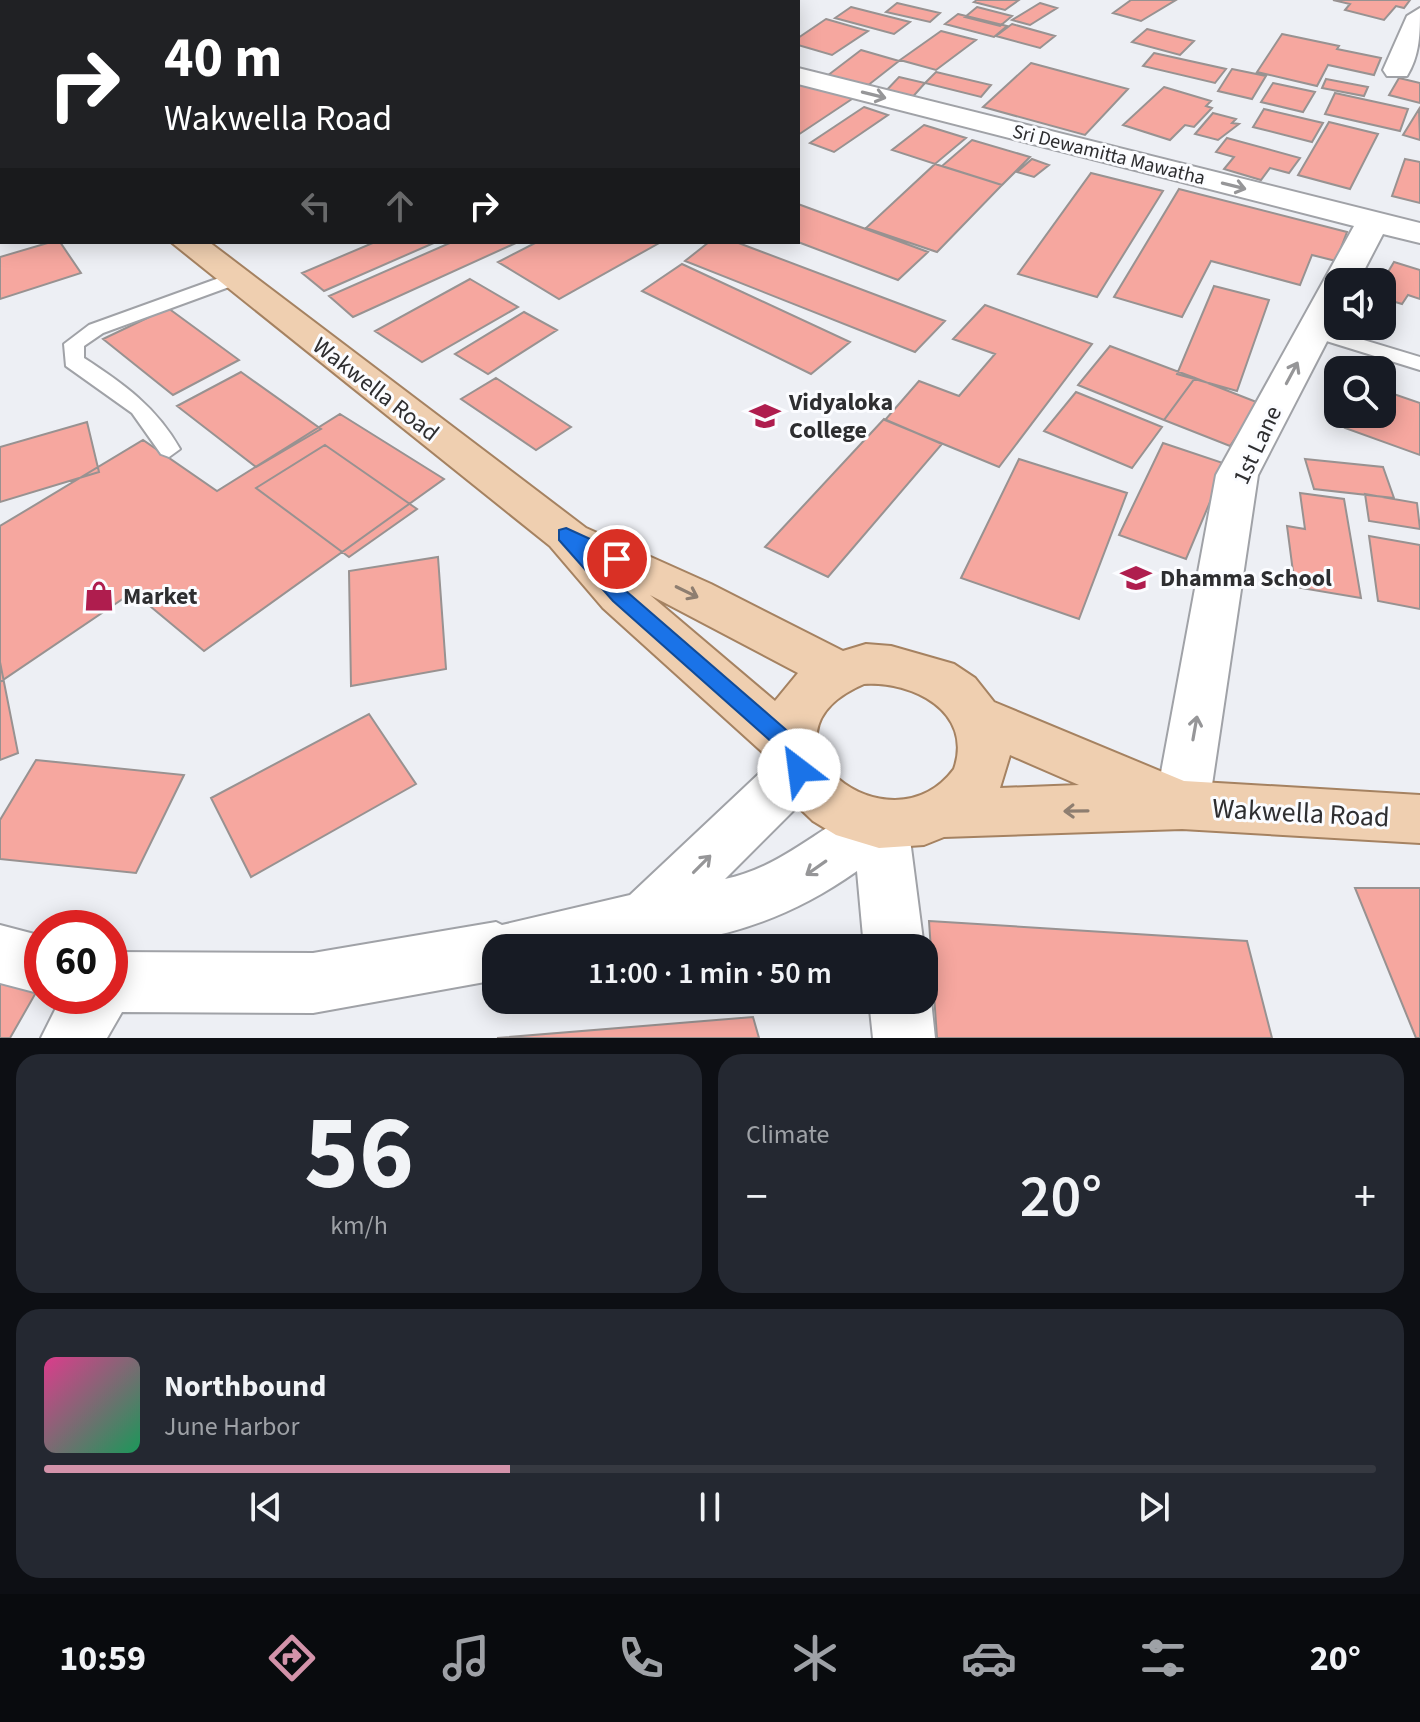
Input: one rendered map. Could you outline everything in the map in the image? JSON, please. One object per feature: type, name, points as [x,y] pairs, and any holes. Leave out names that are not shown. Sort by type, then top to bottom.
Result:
[{"type":"main road","name":"Wakwella Road","points":[[190,244],[566,535],[620,596],[795,758]]},
{"type":"main road","name":"Wakwella Road","points":[[566,535],[694,596],[837,671]]},
{"type":"main road","points":[[866,664],[898,665],[929,675],[957,692],[975,716],[985,743],[983,770],[969,795],[946,814],[914,824],[880,824],[855,818],[827,803],[795,758],[792,724],[801,702],[816,684],[837,671],[866,664]]},
{"type":"main road","name":"Wakwella Road","points":[[975,716],[1054,753],[1182,805]]},
{"type":"main road","name":"Wakwella Road","points":[[946,814],[1182,805],[1420,819]]},
{"type":"street","points":[[1397,70],[1420,16]]},
{"type":"street","name":"Sri Dewamitta Mawatha","points":[[800,77],[1420,233]]},
{"type":"street","name":"1st Lane","points":[[1348,268],[1373,221]]},
{"type":"street","name":"1st Lane","points":[[1182,805],[1237,475],[1324,312]]},
{"type":"street","points":[[646,919],[795,758]]},
{"type":"street","points":[[579,934],[646,919],[681,917],[725,907],[794,883],[880,824],[892,934]]},
{"type":"street","points":[[128,982],[313,983],[482,953]]},
{"type":"street","points":[[0,954],[24,960]]},
{"type":"street","points":[[72,1038],[87,1014]]},
{"type":"street","points":[[901,1014],[904,1038]]},
{"type":"lane","points":[[169,449],[157,423],[141,406],[73,361],[74,344],[96,329],[233,279]]},
{"type":"lane","points":[[1314,331],[1420,364]]},
{"type":"building","points":[[1019,0],[1005,10],[974,2]]},
{"type":"building","points":[[1131,0],[1176,0],[1141,21],[1113,13]]},
{"type":"building","points":[[1333,0],[1410,0],[1404,8],[1396,6],[1384,20],[1345,10],[1350,4]]},
{"type":"building","points":[[897,3],[940,13],[930,22],[886,12]]},
{"type":"building","points":[[1040,3],[1057,8],[1030,25],[1012,20]]},
{"type":"building","points":[[851,7],[910,22],[894,34],[835,18]]},
{"type":"building","points":[[977,7],[1012,16],[1000,26],[965,17]]},
{"type":"building","points":[[958,14],[1007,26],[994,37],[945,24]]},
{"type":"building","points":[[826,19],[868,31],[832,55],[800,46],[800,37]]},
{"type":"building","points":[[1012,24],[1055,36],[1040,48],[996,36]]},
{"type":"building","points":[[1147,29],[1194,41],[1180,55],[1132,42]]},
{"type":"building","points":[[941,31],[976,40],[936,70],[900,60]]},
{"type":"building","points":[[1282,34],[1381,58],[1374,75],[1328,65],[1317,86],[1257,72]]},
{"type":"building","points":[[861,50],[899,61],[862,90],[823,79]]},
{"type":"building","points":[[1154,53],[1226,69],[1215,83],[1143,66]]},
{"type":"building","points":[[1031,63],[1128,89],[1085,135],[983,107]]},
{"type":"building","points":[[1232,69],[1266,76],[1252,99],[1218,91]]},
{"type":"building","points":[[936,72],[991,85],[981,97],[925,83]]},
{"type":"building","points":[[899,77],[925,83],[910,100],[883,94]]},
{"type":"building","points":[[1399,78],[1420,83],[1420,103],[1389,95]]},
{"type":"building","points":[[1326,79],[1368,87],[1364,96],[1322,88]]},
{"type":"building","points":[[800,83],[855,97],[800,134]]},
{"type":"building","points":[[1273,83],[1315,92],[1303,112],[1261,102]]},
{"type":"building","points":[[1164,87],[1211,101],[1206,106],[1212,108],[1194,127],[1185,125],[1170,140],[1123,125]]},
{"type":"building","points":[[1335,93],[1408,109],[1400,131],[1325,114]]},
{"type":"building","points":[[864,107],[888,115],[834,152],[810,143]]},
{"type":"building","points":[[1264,109],[1323,123],[1312,142],[1253,127]]},
{"type":"building","points":[[1419,109],[1420,140],[1403,135]]},
{"type":"building","points":[[1213,113],[1236,119],[1232,123],[1239,124],[1218,140],[1195,134]]},
{"type":"building","points":[[1329,122],[1378,134],[1350,189],[1298,175]]},
{"type":"building","points":[[924,125],[966,138],[935,164],[892,150]]},
{"type":"building","points":[[1227,138],[1300,158],[1289,173],[1270,168],[1261,180],[1224,169],[1234,157],[1216,152]]},
{"type":"building","points":[[972,140],[1030,157],[1002,185],[942,166]]},
{"type":"building","points":[[1032,159],[1049,165],[1034,177],[1017,172]]},
{"type":"building","points":[[1405,159],[1420,162],[1420,203],[1392,196]]},
{"type":"building","points":[[935,164],[1002,185],[937,252],[866,228]]},
{"type":"building","points":[[1091,173],[1163,191],[1097,297],[1018,274]]},
{"type":"building","points":[[1179,189],[1347,232],[1336,261],[1312,255],[1300,285],[1211,261],[1182,317],[1114,297]]},
{"type":"building","points":[[800,205],[928,252],[898,280],[800,243]]},
{"type":"building","points":[[44,244],[61,244],[81,273],[0,299],[0,257]]},
{"type":"building","points":[[370,244],[431,244],[324,291],[302,273]]},
{"type":"building","points":[[447,244],[514,244],[353,317],[329,296]]},
{"type":"building","points":[[533,244],[657,244],[559,299],[498,262]]},
{"type":"building","points":[[706,244],[741,244],[945,321],[915,352],[685,261]]},
{"type":"building","points":[[1394,262],[1420,270],[1420,299],[1408,295],[1402,304],[1396,302],[1396,268],[1390,268]]},
{"type":"building","points":[[682,264],[850,342],[811,374],[642,291]]},
{"type":"building","points":[[470,279],[518,307],[422,362],[375,331]]},
{"type":"building","points":[[1214,286],[1269,300],[1237,391],[1177,374]]},
{"type":"building","points":[[985,305],[1092,344],[999,467],[885,420],[919,381],[959,396],[995,354],[953,339]]},
{"type":"building","points":[[168,308],[239,360],[173,395],[103,339]]},
{"type":"building","points":[[524,312],[557,330],[488,374],[455,354]]},
{"type":"building","points":[[1110,346],[1195,378],[1164,420],[1078,385]]},
{"type":"building","points":[[241,372],[321,429],[256,467],[177,406]]},
{"type":"building","points":[[496,378],[571,427],[536,450],[461,399]]},
{"type":"building","points":[[1195,378],[1259,403],[1230,446],[1164,420]]},
{"type":"building","points":[[1076,392],[1162,427],[1132,468],[1044,431]]},
{"type":"building","points":[[1396,395],[1420,403],[1420,455],[1345,428],[1396,428]]},
{"type":"building","points":[[340,414],[444,479],[204,651],[133,592],[0,682],[0,526],[143,440],[217,491]]},
{"type":"building","points":[[884,419],[942,444],[828,577],[765,547]]},
{"type":"building","points":[[87,422],[99,472],[0,502],[0,447]]},
{"type":"building","points":[[1163,443],[1226,464],[1186,559],[1119,535]]},
{"type":"building","points":[[325,445],[417,509],[349,557],[256,488]]},
{"type":"building","points":[[1019,459],[1127,493],[1079,619],[961,578]]},
{"type":"building","points":[[1305,459],[1383,467],[1394,498],[1314,489]]},
{"type":"building","points":[[1300,493],[1344,499],[1361,598],[1295,587],[1287,526],[1305,529]]},
{"type":"building","points":[[1365,494],[1417,503],[1420,529],[1369,521]]},
{"type":"building","points":[[1369,536],[1420,545],[1420,609],[1378,601]]},
{"type":"building","points":[[438,557],[446,669],[351,686],[349,571]]},
{"type":"building","points":[[0,662],[18,753],[0,760]]},
{"type":"building","points":[[369,714],[416,784],[251,877],[211,798]]},
{"type":"building","points":[[36,760],[184,775],[136,873],[0,859],[0,820]]},
{"type":"building","points":[[1355,888],[1420,888],[1420,1038],[1416,1038]]},
{"type":"building","points":[[929,921],[1247,941],[1272,1038],[937,1038],[938,934],[930,934]]},
{"type":"building","points":[[0,981],[24,986],[24,1014],[10,1038],[0,1038]]},
{"type":"building","points":[[753,1017],[759,1038],[497,1038]]},
{"type":"place","name":"Vidyaloka College","points":[[765,416]]},
{"type":"place","name":"Dhamma School","points":[[1136,578]]},
{"type":"place","name":"Market","points":[[99,596]]},
{"type":"route","points":[[617,559],[566,535],[620,596],[733,692],[792,747],[799,770]]}]
